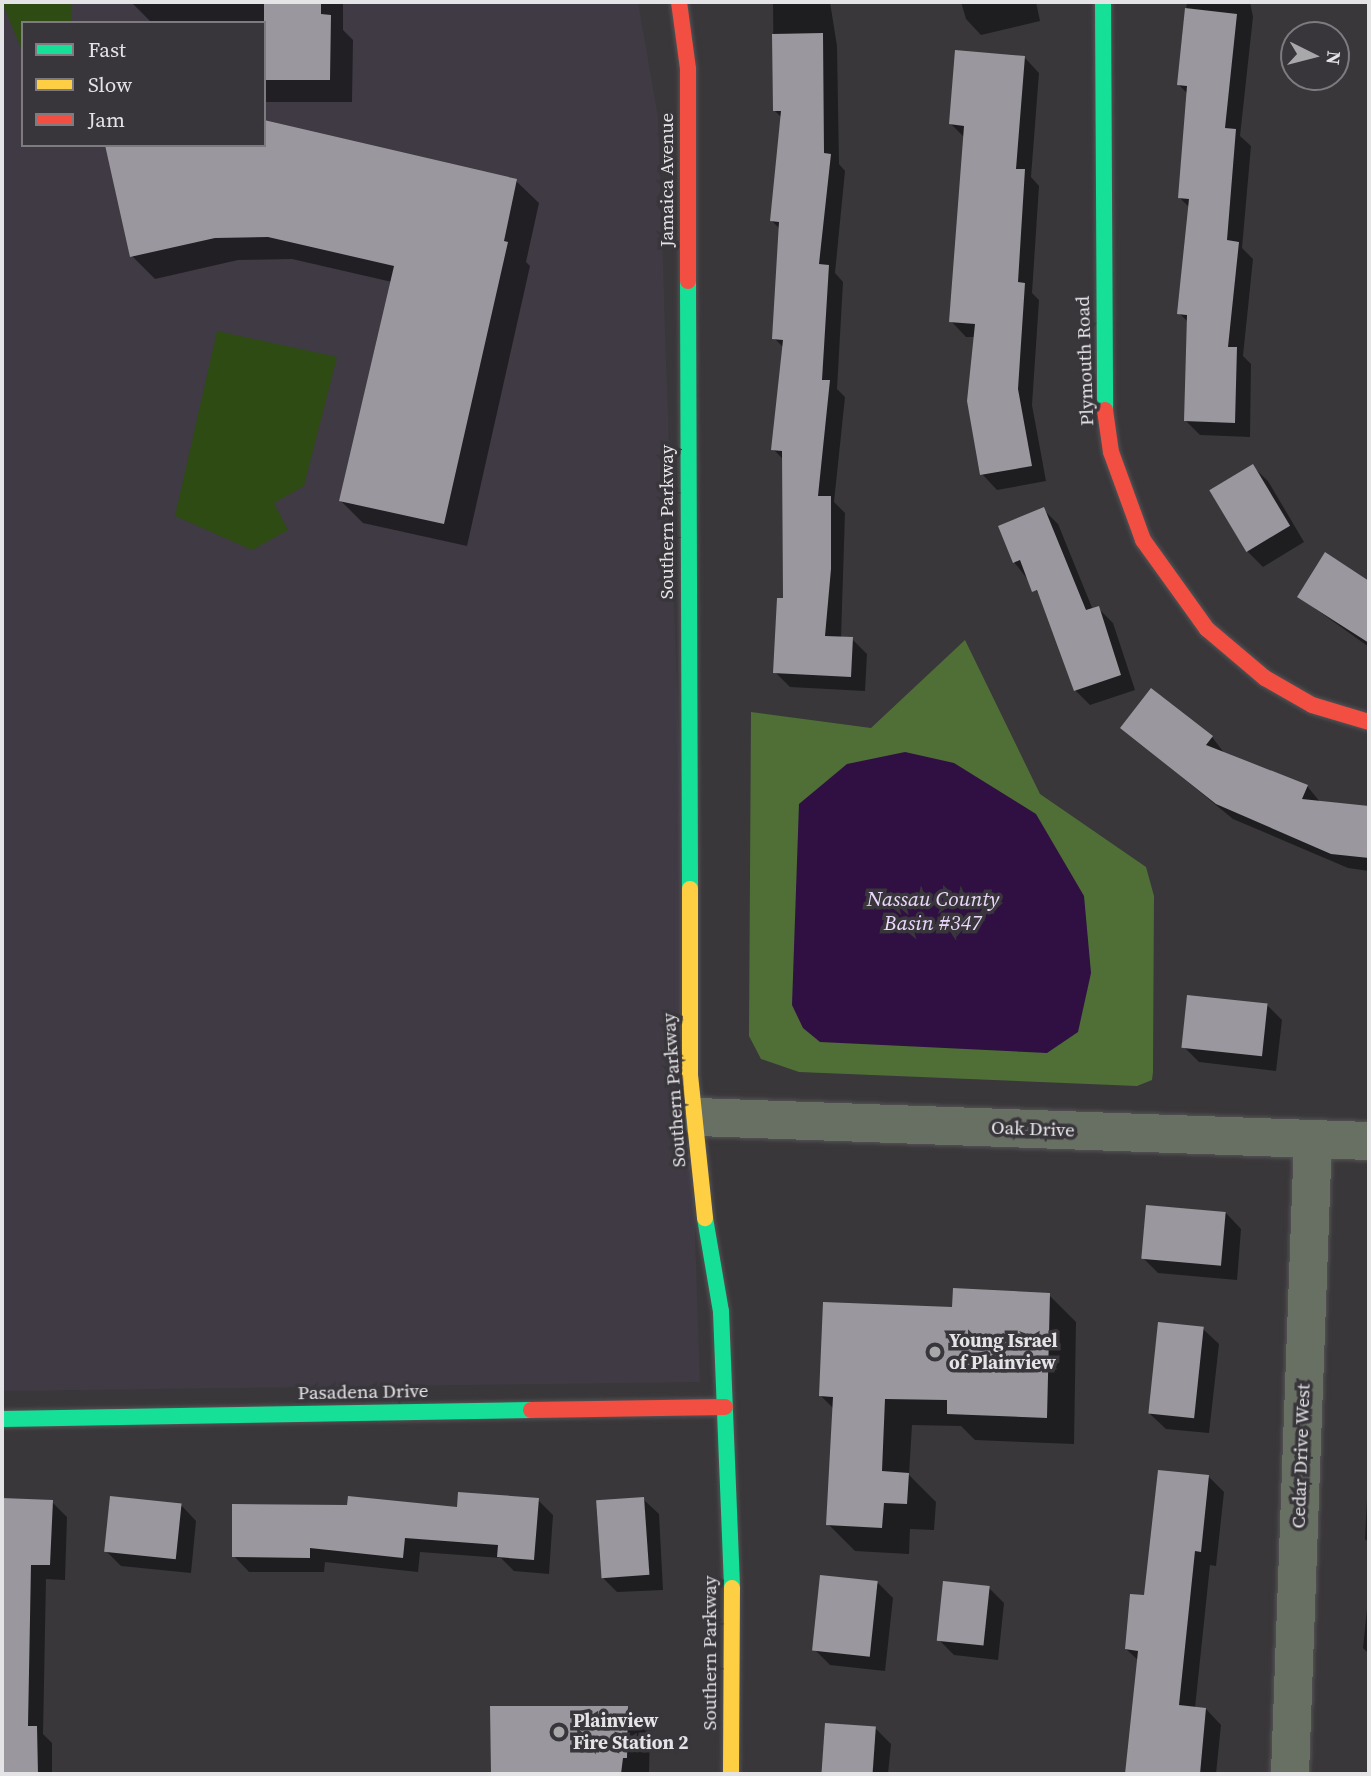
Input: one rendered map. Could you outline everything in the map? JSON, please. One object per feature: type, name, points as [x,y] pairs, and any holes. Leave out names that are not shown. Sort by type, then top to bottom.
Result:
[{"type":"street","name":"Jamaica Avenue","points":[[679,2],[688,69],[688,359]]},
{"type":"street","name":"Plymouth Road","points":[[1103,2],[1103,399],[1111,452],[1143,540],[1207,629],[1265,678],[1312,705],[1369,722]]},
{"type":"street","name":"Southern Parkway","points":[[688,359],[690,1075],[698,1117],[704,1214],[721,1312],[732,1507],[731,1774]]},
{"type":"street","name":"Oak Drive","points":[[698,1117],[1369,1141]]},
{"type":"street","name":"Cedar Drive West","points":[[1290,1774],[1313,1139]]},
{"type":"street","name":"Pasadena Drive","points":[[2,1419],[725,1407]]},
{"type":"shaded area","points":[[2,2],[638,2],[658,117],[700,1382],[2,1391]]},
{"type":"green space","points":[[2,2],[72,2],[71,21],[21,21],[21,48]]},
{"type":"green space","points":[[217,331],[337,357],[304,486],[274,503],[288,530],[252,550],[175,516]]},
{"type":"green space","points":[[965,640],[1040,794],[1146,867],[1154,896],[1152,1080],[1137,1086],[799,1072],[761,1059],[749,1036],[751,712],[871,728]]},
{"type":"water","name":"Nassau County Basin #347","points":[[905,752],[954,763],[1036,814],[1084,896],[1091,973],[1078,1032],[1047,1053],[820,1042],[803,1028],[792,1005],[799,804],[847,764]]},
{"type":"building","points":[[264,2],[321,2],[321,14],[331,15],[330,80],[266,80]]},
{"type":"building","points":[[1185,8],[1237,14],[1225,128],[1236,129],[1227,240],[1239,242],[1228,347],[1237,347],[1235,423],[1184,421],[1187,315],[1177,314],[1189,199],[1178,198],[1187,86],[1177,85]]},
{"type":"building","points":[[823,33],[824,153],[831,154],[819,264],[829,265],[822,380],[830,380],[818,496],[831,496],[831,569],[825,636],[853,637],[851,677],[773,673],[777,598],[783,598],[782,451],[771,450],[783,340],[772,339],[779,222],[770,221],[781,111],[773,111],[772,34]]},
{"type":"building","points":[[955,50],[1025,56],[1016,169],[1025,169],[1018,282],[1025,283],[1018,389],[1032,466],[980,475],[967,401],[975,324],[949,322],[964,126],[949,124]]},
{"type":"building","points":[[266,120],[517,179],[504,241],[508,242],[444,524],[339,501],[394,266],[268,237],[215,238],[130,257],[105,147],[266,147]]},
{"type":"building","points":[[1253,464],[1290,526],[1246,552],[1209,490]]},
{"type":"building","points":[[1044,507],[1086,610],[1099,606],[1121,675],[1074,691],[1037,590],[1032,592],[1020,560],[1013,563],[998,526]]},
{"type":"building","points":[[1325,552],[1369,581],[1369,643],[1297,597]]},
{"type":"building","points":[[1151,688],[1213,736],[1206,745],[1308,785],[1302,799],[1369,806],[1369,858],[1331,854],[1216,804],[1120,728]]},
{"type":"building","points":[[1187,995],[1268,1003],[1262,1056],[1181,1048]]},
{"type":"building","points":[[1146,1205],[1226,1212],[1221,1266],[1141,1259]]},
{"type":"building","name":"Young Israel of Plainview","points":[[953,1288],[1050,1293],[1047,1418],[947,1414],[947,1400],[885,1399],[882,1471],[909,1473],[907,1504],[884,1503],[882,1528],[826,1525],[833,1397],[819,1396],[823,1302],[952,1307]]},
{"type":"building","points":[[1158,1322],[1204,1327],[1194,1418],[1148,1413]]},
{"type":"building","points":[[1158,1470],[1209,1475],[1201,1552],[1195,1551],[1179,1705],[1206,1708],[1200,1774],[1125,1774],[1138,1651],[1125,1649],[1130,1594],[1144,1595]]},
{"type":"building","points":[[458,1492],[539,1498],[534,1560],[497,1557],[498,1545],[405,1538],[403,1558],[310,1548],[310,1558],[232,1557],[232,1504],[347,1505],[348,1496],[457,1507]]},
{"type":"building","points":[[110,1496],[182,1504],[176,1559],[104,1552]]},
{"type":"building","points":[[644,1497],[649,1575],[602,1578],[596,1500]]},
{"type":"building","points":[[2,1498],[53,1500],[50,1565],[31,1565],[28,1726],[37,1726],[38,1774],[2,1774]]},
{"type":"building","points":[[820,1575],[878,1581],[870,1657],[812,1651]]},
{"type":"building","points":[[943,1581],[990,1586],[983,1646],[937,1641]]},
{"type":"building","name":"Plainview Fire Station 2","points":[[490,1706],[628,1706],[627,1758],[623,1758],[621,1774],[491,1774]]},
{"type":"building","points":[[825,1723],[876,1727],[873,1774],[821,1774]]},
{"type":"traffic: fast","points":[[1103,2],[1105,410]]},
{"type":"traffic: fast","points":[[688,281],[690,889]]},
{"type":"traffic: fast","points":[[705,1218],[721,1312],[732,1588]]},
{"type":"traffic: fast","points":[[2,1419],[531,1410]]},
{"type":"traffic: slow","points":[[690,889],[690,1075],[705,1218]]},
{"type":"traffic: slow","points":[[731,1774],[732,1588]]},
{"type":"traffic: jam","points":[[679,2],[688,69],[688,281]]},
{"type":"traffic: jam","points":[[1105,410],[1111,452],[1143,540],[1207,629],[1265,678],[1312,705],[1369,722]]},
{"type":"traffic: jam","points":[[531,1410],[725,1407]]},
{"type":"place","name":"Young Israel of Plainview","points":[[935,1352]]},
{"type":"place","name":"Plainview Fire Station 2","points":[[559,1732]]}]
